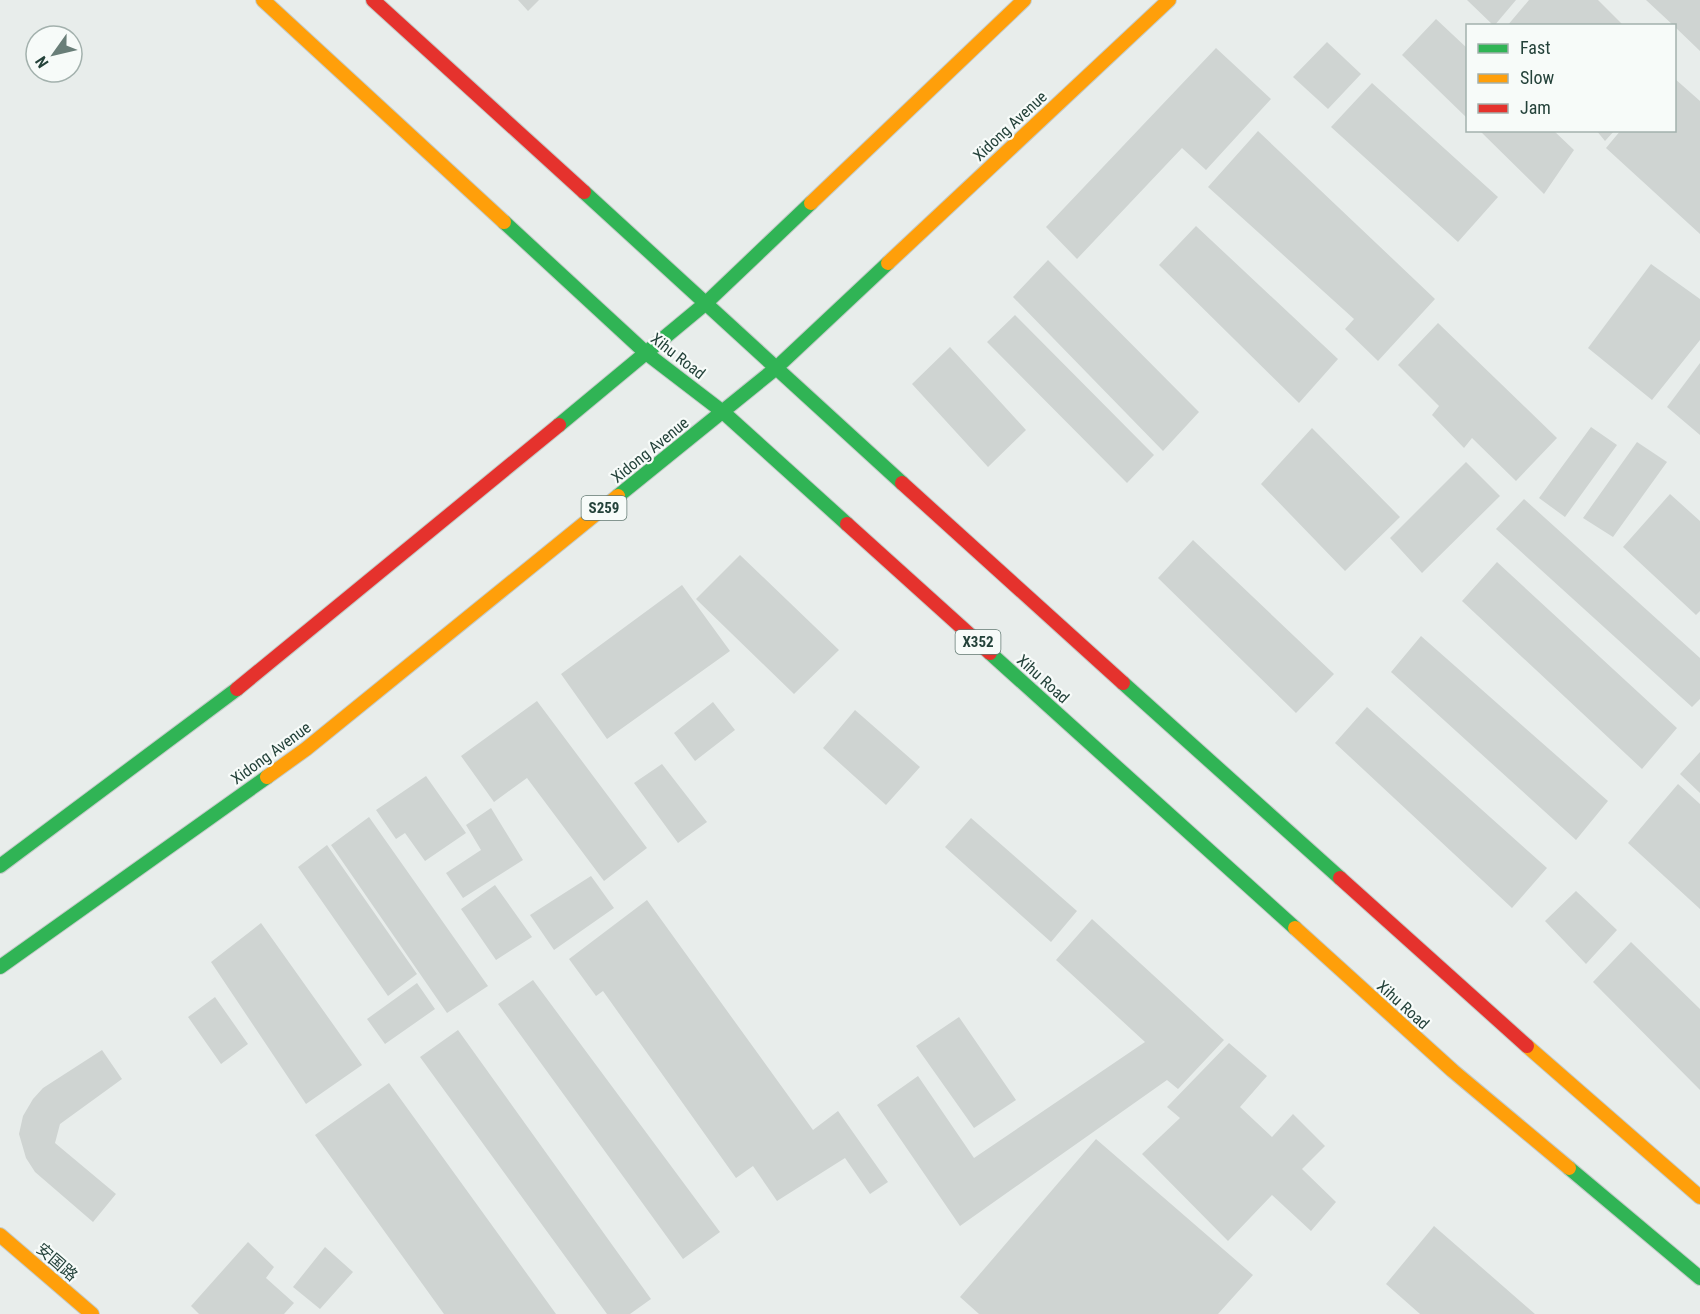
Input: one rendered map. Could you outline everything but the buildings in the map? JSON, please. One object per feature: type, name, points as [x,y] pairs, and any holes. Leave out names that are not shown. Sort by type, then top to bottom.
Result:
[{"type":"main road","name":"Xihu Road","points":[[264,0],[646,353],[723,412],[1453,1071],[1700,1278]]},
{"type":"main road","points":[[373,0],[706,303],[775,369],[1479,1004],[1700,1197]]},
{"type":"main road","points":[[0,866],[261,671],[706,303],[1024,0]]},
{"type":"main road","name":"Xidong Avenue","points":[[0,967],[306,749],[775,369],[1169,0]]},
{"type":"main road","name":"安国路","points":[[0,1235],[92,1314]]},
{"type":"traffic: fast","points":[[584,192],[902,483]]},
{"type":"traffic: fast","points":[[559,425],[706,303],[811,203]]},
{"type":"traffic: fast","points":[[504,222],[646,353],[723,412],[847,524]]},
{"type":"traffic: fast","points":[[618,496],[775,369],[888,263]]},
{"type":"traffic: fast","points":[[990,653],[1295,928]]},
{"type":"traffic: fast","points":[[1123,683],[1340,878]]},
{"type":"traffic: fast","points":[[0,866],[237,689]]},
{"type":"traffic: fast","points":[[0,967],[267,777]]},
{"type":"traffic: fast","points":[[1569,1168],[1700,1278]]},
{"type":"traffic: slow","points":[[263,0],[504,222]]},
{"type":"traffic: slow","points":[[811,203],[1024,0]]},
{"type":"traffic: slow","points":[[888,263],[1169,0]]},
{"type":"traffic: slow","points":[[267,777],[306,749],[618,496]]},
{"type":"traffic: slow","points":[[1295,928],[1453,1071],[1569,1168]]},
{"type":"traffic: slow","points":[[1527,1046],[1700,1197]]},
{"type":"traffic: slow","points":[[0,1235],[92,1314]]},
{"type":"traffic: jam","points":[[373,0],[584,192]]},
{"type":"traffic: jam","points":[[237,689],[559,425]]},
{"type":"traffic: jam","points":[[902,483],[1123,683]]},
{"type":"traffic: jam","points":[[847,524],[990,653]]},
{"type":"traffic: jam","points":[[1340,878],[1527,1046]]}]
